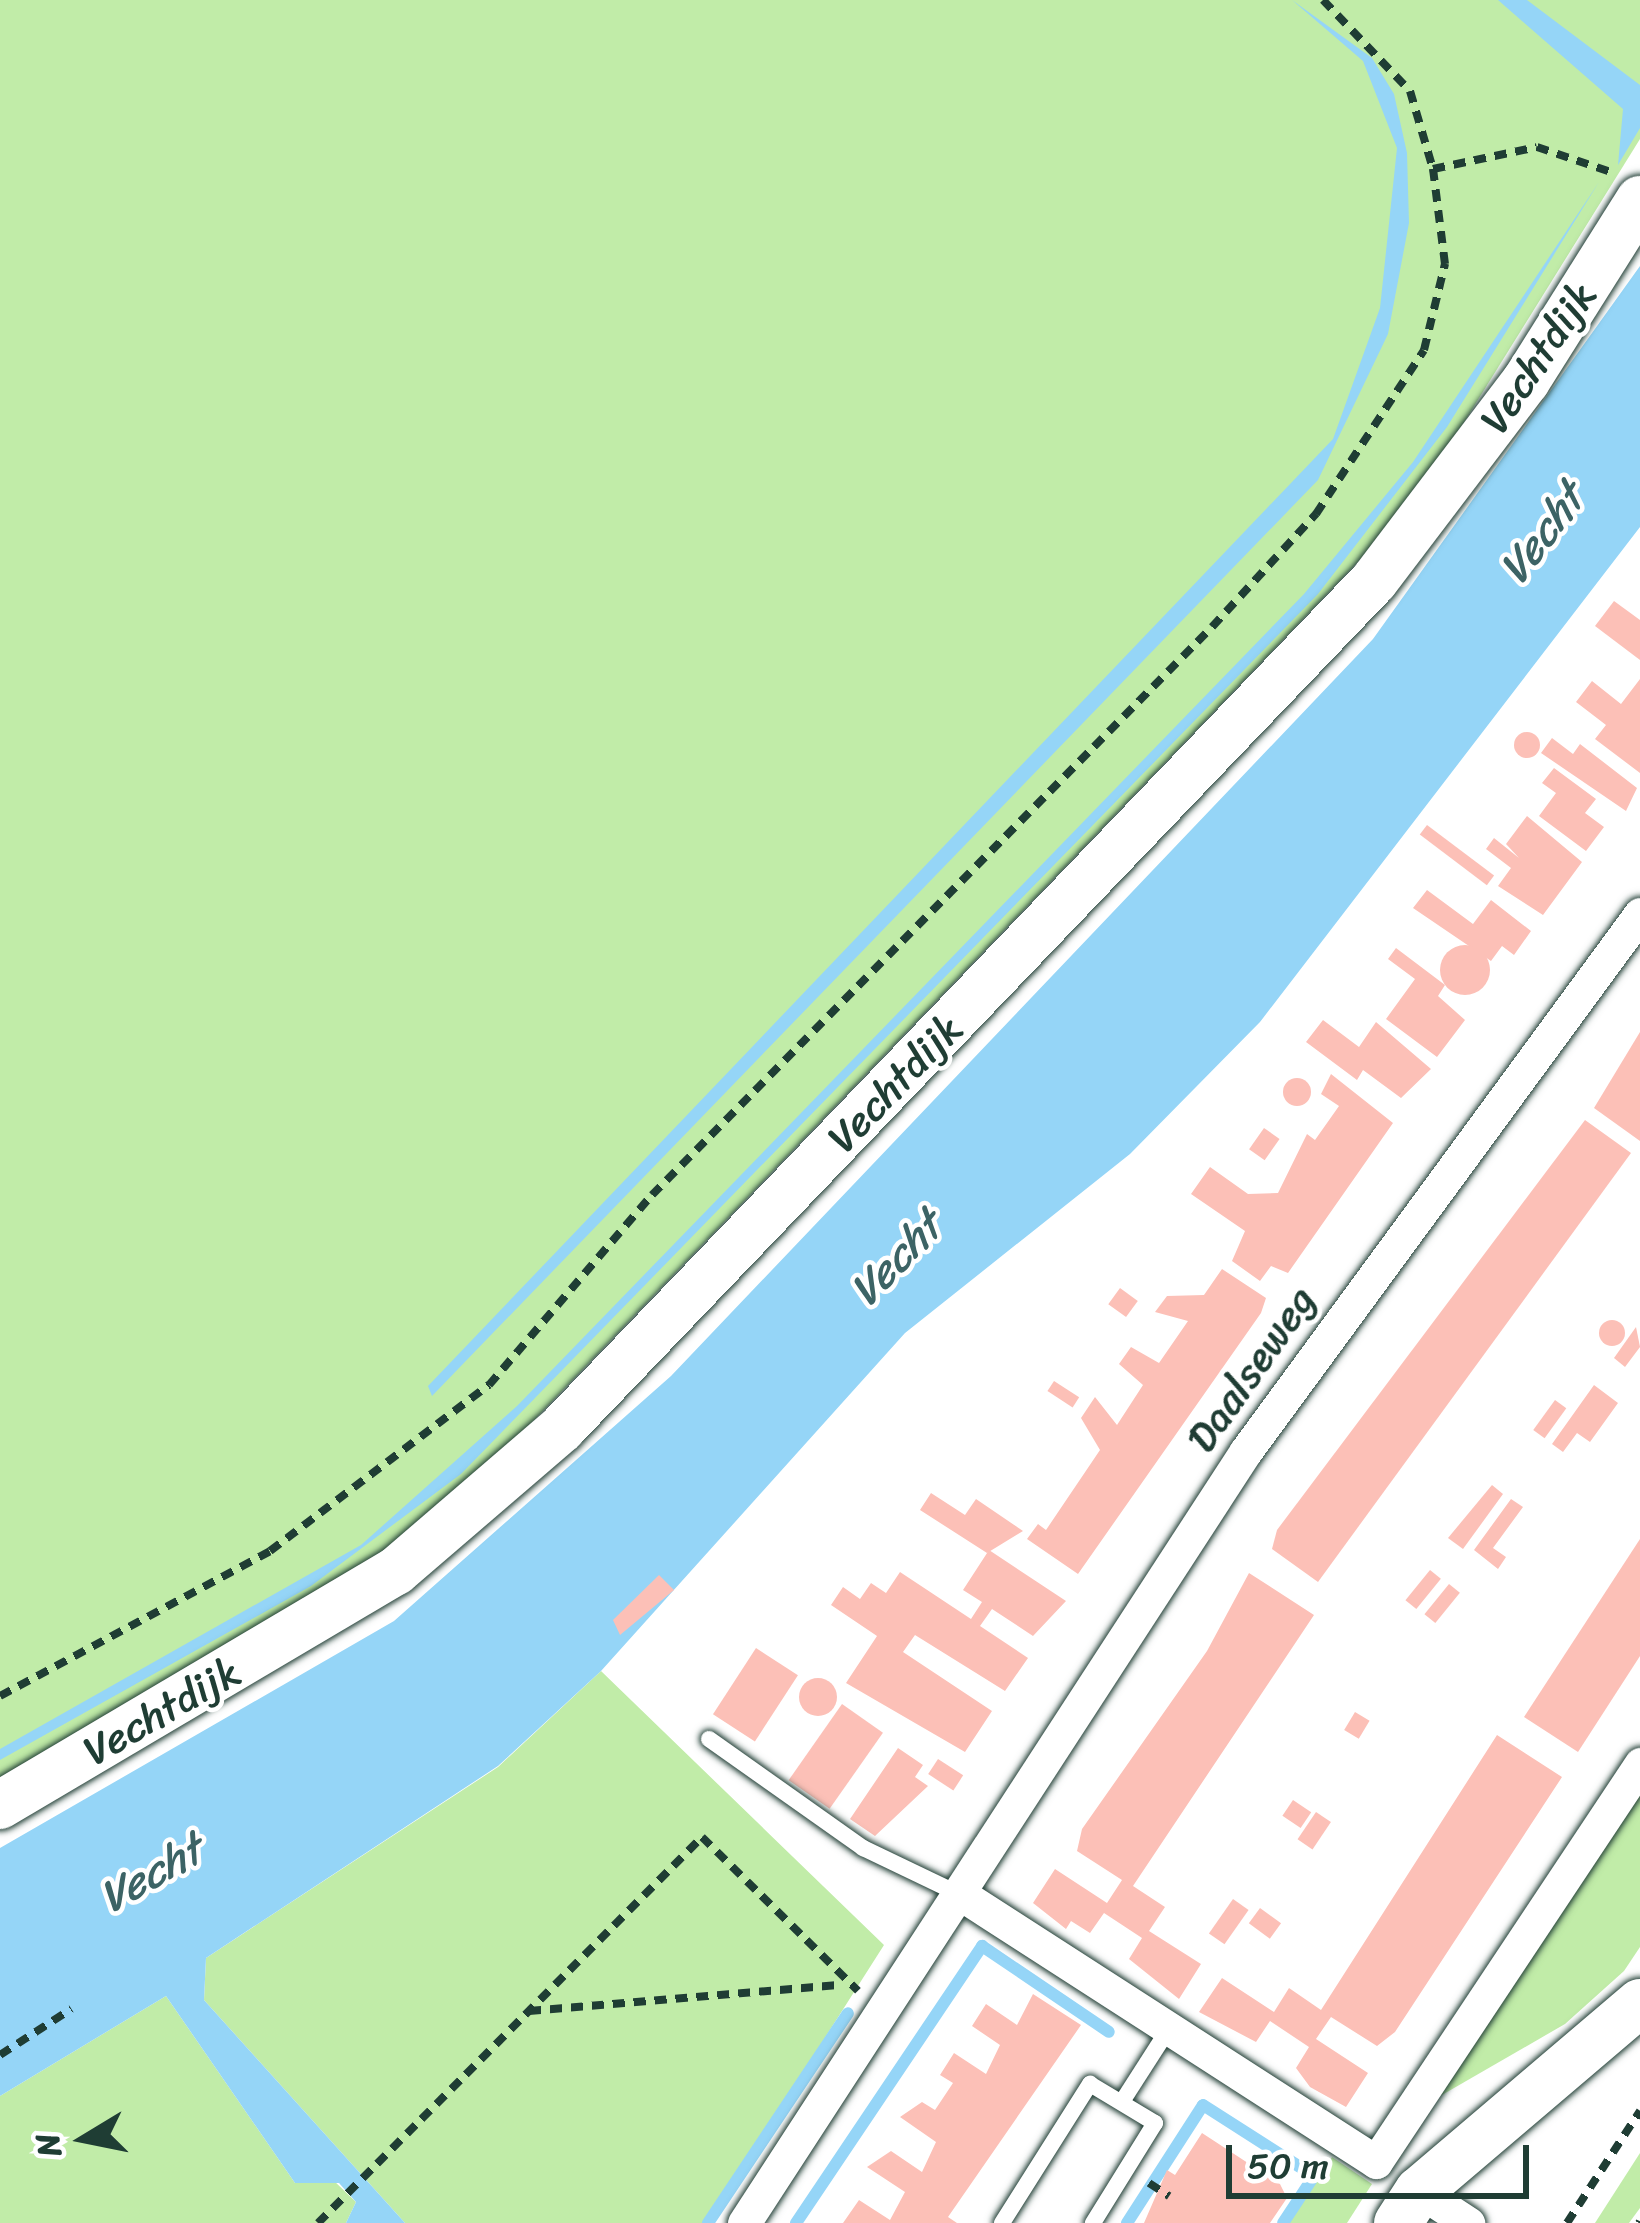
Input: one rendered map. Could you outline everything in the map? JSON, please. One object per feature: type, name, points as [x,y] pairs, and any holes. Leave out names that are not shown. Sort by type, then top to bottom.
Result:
[{"type":"street","name":"Vechtdijk","points":[[0,1805],[396,1571],[562,1428],[1374,581],[1526,381],[1631,189]]},
{"type":"street","name":"Daalseweg","points":[[744,2223],[965,1897],[1246,1451],[1640,914]]},
{"type":"street","points":[[965,1897],[1376,2162],[1640,1764]]},
{"type":"street","points":[[1408,2207],[1640,2003]]},
{"type":"street","points":[[1408,2207],[1468,2223]]},
{"type":"lane","points":[[709,1739],[863,1848],[965,1897]]},
{"type":"lane","points":[[1125,2097],[1170,2026]]},
{"type":"lane","points":[[1002,2223],[1090,2084],[1125,2097],[1155,2123],[1093,2223]]},
{"type":"path","points":[[0,1696],[270,1551],[490,1385],[636,1212],[1212,627],[1316,514],[1424,350],[1445,264],[1433,169],[1410,91],[1323,0]]},
{"type":"path","points":[[1433,169],[1537,146],[1631,189]]},
{"type":"path","points":[[318,2223],[702,1837],[843,1985]]},
{"type":"path","points":[[529,2012],[843,1985],[893,2003]]},
{"type":"path","points":[[0,2055],[71,2009]]},
{"type":"path","points":[[1567,2223],[1640,2111]]},
{"type":"path","points":[[1143,2180],[1168,2196]]},
{"type":"green space","points":[[0,0],[1640,0],[1640,139],[1448,448],[1373,546],[441,1517],[0,1782]]},
{"type":"green space","points":[[601,1671],[884,1945],[707,2223],[405,2223],[204,2000],[206,1958],[498,1767]]},
{"type":"green space","points":[[1640,1793],[1640,1947],[1624,1971],[1565,2024],[1435,2099]]},
{"type":"green space","points":[[166,1996],[295,2183],[332,2179],[356,2202],[346,2223],[0,2223],[0,2096]]},
{"type":"green space","points":[[1640,2153],[1640,2208],[1629,2223],[1595,2223]]},
{"type":"green space","points":[[1332,2157],[1372,2184],[1347,2223],[1289,2223]]},
{"type":"water","points":[[1292,0],[1372,58],[1394,94],[1407,153],[1409,223],[1388,334],[1318,480],[432,1396],[428,1386],[1333,439],[1380,308],[1397,148],[1363,61]]},
{"type":"water","points":[[1498,0],[1527,0],[1640,85],[1640,128],[1618,165],[1623,109]]},
{"type":"water","points":[[1599,182],[1447,427],[1318,594],[461,1474],[311,1586],[0,1760],[0,1749],[361,1545],[517,1406],[1304,594],[1413,462]]},
{"type":"water","name":"Vecht","points":[[1640,266],[1640,527],[1260,1022],[1130,1154],[905,1333],[601,1671],[498,1766],[206,1958],[204,2000],[405,2223],[346,2223],[356,2202],[339,2183],[295,2183],[166,1996],[0,2096],[0,1848],[394,1621],[671,1376],[1373,639]]},
{"type":"building","points":[[1614,601],[1640,620],[1640,660],[1595,626]]},
{"type":"building","points":[[1640,679],[1640,773],[1595,739],[1606,725],[1576,702],[1592,681],[1621,704]]},
{"type":"building","points":[[1527,732],[1540,745],[1527,758],[1514,745]]},
{"type":"building","points":[[1552,738],[1573,754],[1580,744],[1637,788],[1626,811],[1541,753]]},
{"type":"building","points":[[1554,768],[1596,799],[1585,813],[1604,827],[1586,851],[1539,816],[1556,793],[1542,783]]},
{"type":"building","points":[[1527,816],[1582,862],[1543,915],[1498,886],[1511,868],[1486,849],[1494,838],[1519,858],[1506,844]]},
{"type":"building","points":[[1427,825],[1494,876],[1487,885],[1420,835]]},
{"type":"building","points":[[1427,890],[1473,924],[1491,900],[1531,931],[1514,955],[1502,946],[1491,961],[1413,908]]},
{"type":"building","points":[[1465,945],[1483,952],[1490,970],[1483,988],[1465,995],[1447,988],[1440,970],[1447,952]]},
{"type":"building","points":[[1396,948],[1445,985],[1438,996],[1465,1020],[1437,1057],[1386,1019],[1415,979],[1388,959]]},
{"type":"building","points":[[1323,1020],[1359,1047],[1376,1022],[1431,1069],[1401,1098],[1363,1070],[1357,1080],[1306,1042]]},
{"type":"building","points":[[1640,1032],[1640,1141],[1594,1108]]},
{"type":"building","points":[[1331,1074],[1393,1123],[1288,1273],[1271,1266],[1260,1281],[1232,1261],[1245,1231],[1191,1194],[1210,1167],[1248,1194],[1278,1193],[1307,1134],[1315,1140],[1339,1106],[1321,1094]]},
{"type":"building","points":[[1297,1078],[1307,1082],[1311,1092],[1307,1102],[1297,1106],[1287,1102],[1283,1092],[1287,1082]]},
{"type":"building","points":[[1585,1120],[1631,1153],[1318,1582],[1272,1549],[1277,1530]]},
{"type":"building","points":[[1264,1128],[1280,1139],[1265,1160],[1249,1149]]},
{"type":"building","points":[[1222,1269],[1266,1298],[1261,1313],[1078,1574],[1027,1539],[1038,1524],[1046,1530],[1100,1450],[1081,1418],[1095,1397],[1117,1425],[1143,1385],[1119,1364],[1131,1347],[1159,1363],[1188,1321],[1155,1312],[1167,1296],[1204,1295]]},
{"type":"building","points":[[1120,1288],[1138,1301],[1126,1317],[1108,1304]]},
{"type":"building","points":[[1612,1320],[1625,1333],[1612,1346],[1599,1333]]},
{"type":"building","points":[[1636,1327],[1640,1347],[1625,1367],[1614,1358]]},
{"type":"building","points":[[1054,1381],[1079,1397],[1073,1407],[1047,1391]]},
{"type":"building","points":[[1594,1385],[1618,1403],[1590,1442],[1577,1433],[1563,1452],[1552,1444]]},
{"type":"building","points":[[1555,1400],[1566,1408],[1545,1438],[1533,1430]]},
{"type":"building","points":[[1492,1485],[1503,1494],[1463,1549],[1448,1538]]},
{"type":"building","points":[[931,1493],[965,1515],[976,1499],[1023,1531],[987,1553],[920,1510]]},
{"type":"building","points":[[1511,1499],[1523,1507],[1493,1548],[1506,1557],[1498,1569],[1474,1550]]},
{"type":"building","points":[[1640,1539],[1640,1656],[1578,1752],[1524,1717]]},
{"type":"building","points":[[989,1550],[1066,1601],[1033,1636],[992,1609],[980,1626],[1028,1658],[1005,1691],[915,1635],[903,1652],[992,1711],[965,1752],[846,1683],[877,1636],[831,1605],[843,1587],[860,1599],[871,1583],[886,1593],[900,1572],[971,1619],[982,1602],[963,1590]]},
{"type":"building","points":[[1430,1570],[1441,1579],[1416,1609],[1405,1600]]},
{"type":"building","points":[[1249,1573],[1314,1615],[1133,1886],[1165,1907],[1149,1931],[1201,1964],[1179,1999],[1129,1959],[1142,1938],[1104,1913],[1090,1933],[1071,1921],[1066,1929],[1033,1903],[1055,1869],[1107,1903],[1122,1880],[1077,1851],[1082,1829],[1207,1651]]},
{"type":"building","points":[[659,1575],[674,1590],[620,1635],[613,1620]]},
{"type":"building","points":[[1449,1584],[1460,1593],[1435,1623],[1424,1614]]},
{"type":"building","points":[[756,1648],[798,1675],[755,1741],[713,1714]]},
{"type":"building","points":[[818,1678],[831,1684],[837,1697],[831,1710],[818,1716],[805,1710],[799,1697],[805,1684]]},
{"type":"building","points":[[842,1704],[883,1733],[830,1809],[789,1780]]},
{"type":"building","points":[[1355,1712],[1370,1721],[1359,1739],[1344,1730]]},
{"type":"building","points":[[1497,1735],[1562,1777],[1395,2032],[1377,2046],[1331,2017],[1316,2039],[1368,2073],[1346,2107],[1310,2087],[1296,2068],[1309,2047],[1270,2021],[1256,2042],[1199,2012],[1222,1978],[1274,2012],[1289,1988],[1321,2010]]},
{"type":"building","points":[[898,1748],[923,1765],[915,1777],[928,1786],[875,1836],[850,1819]]},
{"type":"building","points":[[938,1759],[963,1775],[953,1790],[928,1774]]},
{"type":"building","points":[[1293,1800],[1311,1812],[1301,1828],[1282,1816]]},
{"type":"building","points":[[1316,1812],[1331,1822],[1312,1849],[1298,1839]]},
{"type":"building","points":[[1233,1899],[1249,1910],[1224,1944],[1209,1933]]},
{"type":"building","points":[[1260,1908],[1281,1923],[1270,1939],[1249,1923]]},
{"type":"building","points":[[1033,1994],[1081,2025],[948,2217],[957,2223],[843,2223],[859,2200],[890,2220],[905,2192],[867,2167],[891,2151],[922,2172],[936,2142],[900,2117],[922,2102],[935,2110],[953,2083],[940,2075],[954,2053],[986,2074],[1000,2045],[972,2026],[986,2004],[1017,2025]]},
{"type":"building","points":[[1202,2133],[1280,2184],[1287,2198],[1270,2223],[1144,2223],[1167,2170],[1175,2175]]},
{"type":"waterway","points":[[796,2223],[982,1946],[1109,2032]]},
{"type":"waterway","points":[[708,2223],[848,2013]]},
{"type":"waterway","points":[[1127,2223],[1203,2105],[1314,2176],[1283,2223]]}]
